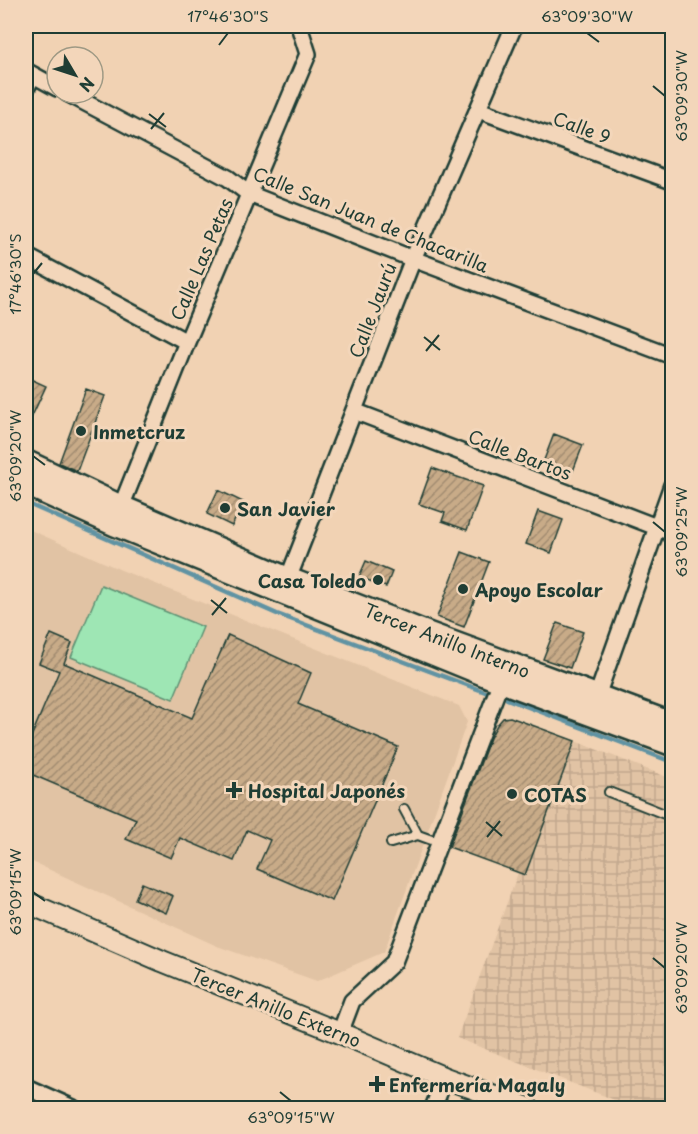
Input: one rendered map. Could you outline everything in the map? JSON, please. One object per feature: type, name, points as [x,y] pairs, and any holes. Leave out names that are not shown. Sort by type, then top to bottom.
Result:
[{"type":"main road","name":"Tercer Anillo Interno","points":[[26,462],[121,507],[296,582],[672,724]]},
{"type":"main road","points":[[26,472],[109,509],[121,507],[134,522],[291,587],[329,612]]},
{"type":"main road","name":"Tercer Anillo Interno","points":[[26,484],[114,525],[329,612],[501,681],[672,744]]},
{"type":"main road","points":[[296,582],[358,614],[485,661],[501,681],[514,676],[523,677],[632,718],[672,724]]},
{"type":"street","name":"Calle Jaurú","points":[[296,582],[354,411],[413,260],[514,26]]},
{"type":"street","name":"Calle Las Petas","points":[[121,507],[187,342],[308,54],[299,27]]},
{"type":"street","points":[[28,78],[45,84]]},
{"type":"street","name":"Calle San Juan de Chacarilla","points":[[90,105],[228,178],[249,194],[413,260],[672,356]]},
{"type":"street","name":"Calle 9","points":[[479,110],[672,181]]},
{"type":"street","points":[[26,256],[187,342]]},
{"type":"street","name":"Calle Bartos","points":[[354,411],[672,533]]},
{"type":"street","points":[[597,696],[672,485]]},
{"type":"street","points":[[340,1033],[352,1001],[394,962],[501,681]]},
{"type":"street","name":"Tercer Anillo Externo","points":[[26,902],[445,1078],[528,1108]]},
{"type":"street","points":[[433,1108],[445,1078]]},
{"type":"street","points":[[26,1087],[73,1108]]},
{"type":"lane","points":[[609,792],[672,817]]},
{"type":"lane","points":[[405,809],[418,835]]},
{"type":"lane","points":[[391,843],[418,835],[440,843]]},
{"type":"shaded area","name":"Hospital Japonés","points":[[26,528],[121,570],[459,706],[467,722],[384,952],[317,981],[217,946],[26,859]]},
{"type":"shaded area","points":[[575,741],[672,779],[672,1108],[635,1108],[457,1038],[519,870],[525,874]]},
{"type":"green space","points":[[101,585],[203,627],[173,699],[71,657]]},
{"type":"building","points":[[26,377],[46,386],[26,429]]},
{"type":"building","name":"Inmetcruz","points":[[86,389],[105,396],[77,471],[59,463]]},
{"type":"building","points":[[554,434],[583,445],[573,471],[544,460]]},
{"type":"building","points":[[432,468],[483,486],[467,530],[442,521],[445,513],[419,504]]},
{"type":"building","name":"San Javier","points":[[218,490],[243,502],[232,526],[207,514]]},
{"type":"building","points":[[538,511],[563,520],[551,553],[526,544]]},
{"type":"building","name":"Apoyo Escolar","points":[[462,552],[489,562],[464,627],[437,617]]},
{"type":"building","name":"Casa Toledo","points":[[366,561],[392,572],[386,587],[359,577]]},
{"type":"building","points":[[557,623],[583,632],[570,668],[543,659]]},
{"type":"building","points":[[51,634],[72,643],[64,663],[192,718],[228,635],[311,673],[298,704],[398,747],[332,901],[257,869],[270,840],[247,830],[234,861],[180,838],[171,858],[126,839],[136,819],[26,772],[26,749],[59,671],[39,663]]},
{"type":"building","name":"COTAS","points":[[510,717],[575,741],[525,875],[449,847],[490,738],[503,718]]},
{"type":"building","points":[[142,883],[173,896],[166,913],[135,899]]},
{"type":"waterway","points":[[26,503],[277,614],[488,693]]},
{"type":"waterway","points":[[507,699],[672,762]]},
{"type":"place","name":"Inmetcruz","points":[[81,431]]},
{"type":"place","name":"San Javier","points":[[225,508]]},
{"type":"place","name":"Casa Toledo","points":[[378,580]]},
{"type":"place","name":"Apoyo Escolar","points":[[463,589]]},
{"type":"place","name":"Hospital Japonés","points":[[234,790]]},
{"type":"place","name":"COTAS","points":[[512,794]]},
{"type":"place","name":"Enfermería Magaly","points":[[377,1084]]}]
